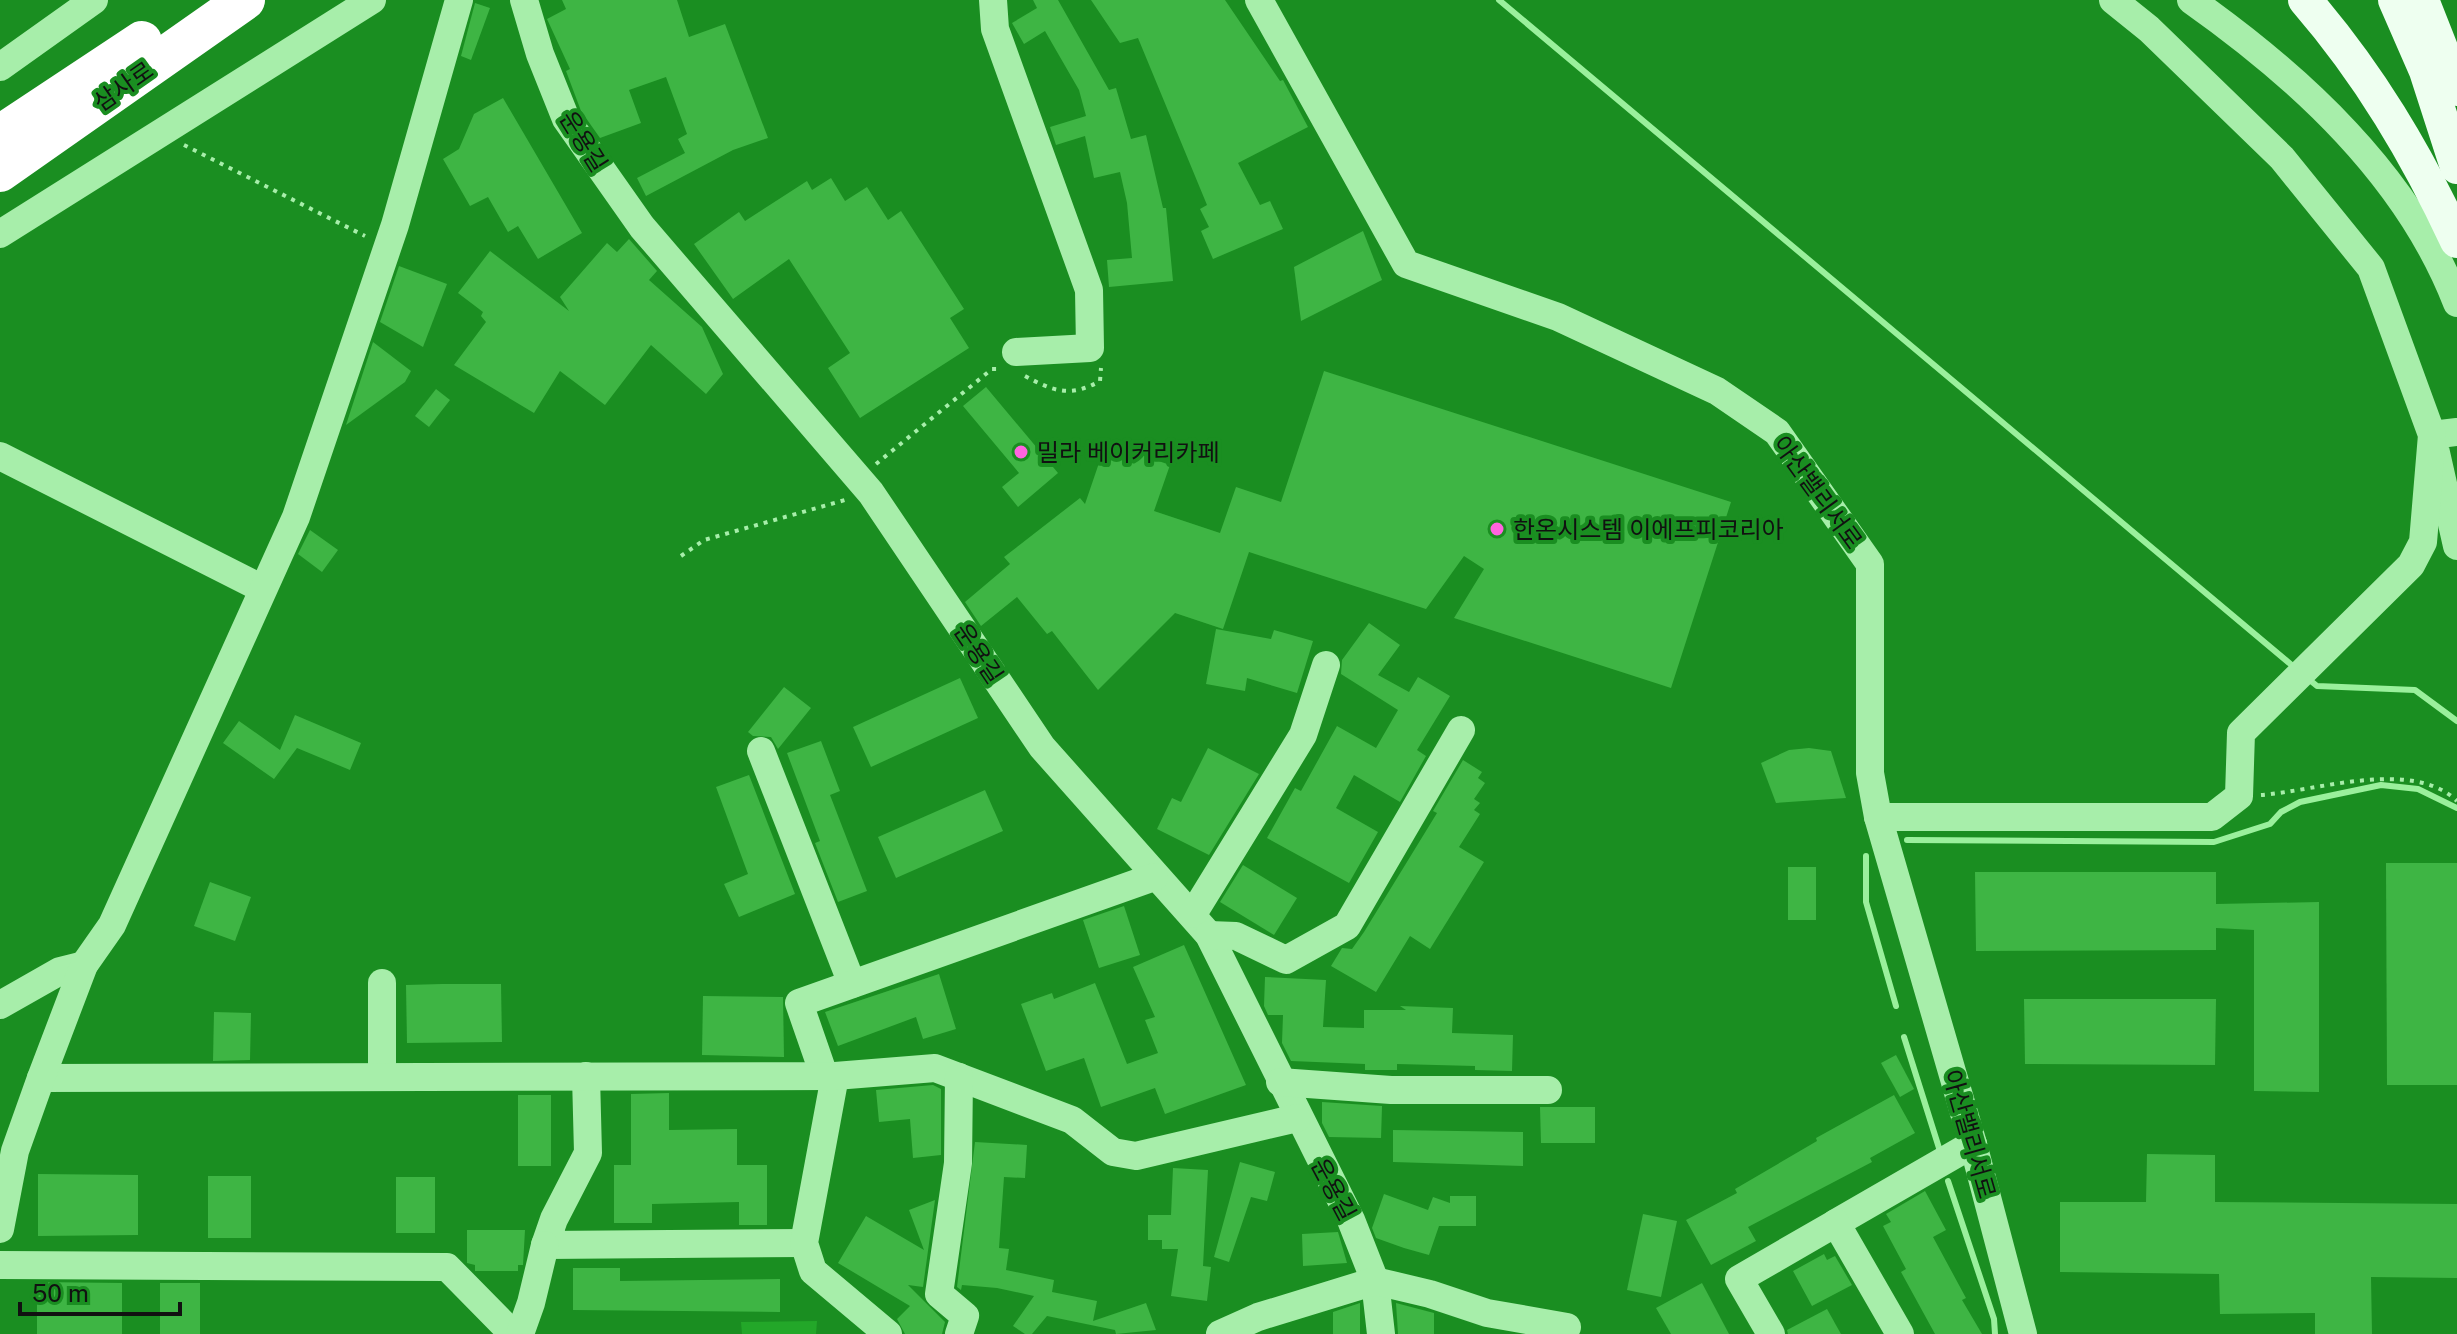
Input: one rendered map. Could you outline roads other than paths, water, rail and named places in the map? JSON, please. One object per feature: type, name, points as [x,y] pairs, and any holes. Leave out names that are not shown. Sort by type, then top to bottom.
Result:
[{"type":"highway","name":"삼사로","points":[[0,135],[205,0]]},
{"type":"highway","name":"삼사로","points":[[0,172],[245,0]]},
{"type":"main road","points":[[2305,0],[2334,33],[2391,113],[2421,164],[2457,241]]},
{"type":"main road","points":[[2395,0],[2426,71],[2457,167]]},
{"type":"main road","points":[[2422,0],[2457,89]]},
{"type":"street","points":[[0,67],[94,0]]},
{"type":"street","points":[[0,234],[372,0]]},
{"type":"street","points":[[0,1229],[15,1151],[84,965],[112,925],[261,588],[296,517],[388,247],[459,0]]},
{"type":"street","name":"운용길","points":[[524,0],[540,54],[566,119],[642,227],[865,485],[1042,747],[1154,877],[1201,925],[1351,1220],[1375,1281],[1381,1334]]},
{"type":"street","points":[[993,0],[995,29],[1089,290],[1090,348],[1013,365]]},
{"type":"street","name":"아산밸리서로","points":[[1259,0],[1406,264],[1558,317],[1717,391],[1777,432],[1870,564],[1870,773],[1878,817],[1973,1144],[2023,1334]]},
{"type":"street","points":[[2113,0],[2149,29],[2282,158],[2371,268],[2444,433],[2457,546]]},
{"type":"street","points":[[2191,0],[2272,65],[2376,165],[2432,247],[2457,303]]},
{"type":"street","points":[[1878,817],[2212,817],[2239,796],[2241,733],[2411,565],[2423,542],[2444,433]]},
{"type":"street","points":[[0,456],[261,588]]},
{"type":"street","points":[[1326,665],[1303,735],[1201,925],[1236,936],[1286,960],[1347,926],[1461,730]]},
{"type":"street","points":[[761,751],[852,984]]},
{"type":"street","points":[[888,1334],[813,1271],[804,1243],[830,1076],[799,1003],[1154,877]]},
{"type":"street","points":[[0,1005],[60,971],[84,965]]},
{"type":"street","points":[[382,983],[382,1076]]},
{"type":"street","points":[[41,1078],[830,1076],[935,1068],[1072,1120],[1122,1155],[1136,1156],[1297,1118]]},
{"type":"street","points":[[520,1334],[554,1219],[588,1153],[586,1076]]},
{"type":"street","points":[[959,1077],[958,1163],[939,1294],[965,1316],[959,1334]]},
{"type":"street","points":[[1280,1082],[1391,1090],[1548,1090]]},
{"type":"street","points":[[1771,1334],[1739,1279],[1973,1144]]},
{"type":"street","points":[[1836,1223],[1900,1334]]},
{"type":"street","points":[[545,1245],[804,1243]]},
{"type":"street","points":[[0,1265],[447,1267],[513,1334]]},
{"type":"street","points":[[1220,1334],[1258,1317],[1375,1281],[1430,1294],[1487,1313],[1567,1327]]},
{"type":"waterway","points":[[1499,0],[2294,667]]},
{"type":"waterway","points":[[2306,677],[2317,686],[2415,690],[2457,721]]},
{"type":"waterway","points":[[1907,840],[2214,842],[2270,824],[2281,812],[2300,802],[2381,785],[2418,789],[2457,808]]},
{"type":"waterway","points":[[1866,856],[1866,902],[1896,1006]]},
{"type":"waterway","points":[[1904,1037],[1939,1148]]},
{"type":"waterway","points":[[1948,1181],[1994,1319],[1995,1334]]},
{"type":"place","name":"밀라 베이커리카페","points":[[1021,452]]},
{"type":"place","name":"한온시스템 이에프피코리아","points":[[1497,529]]}]
